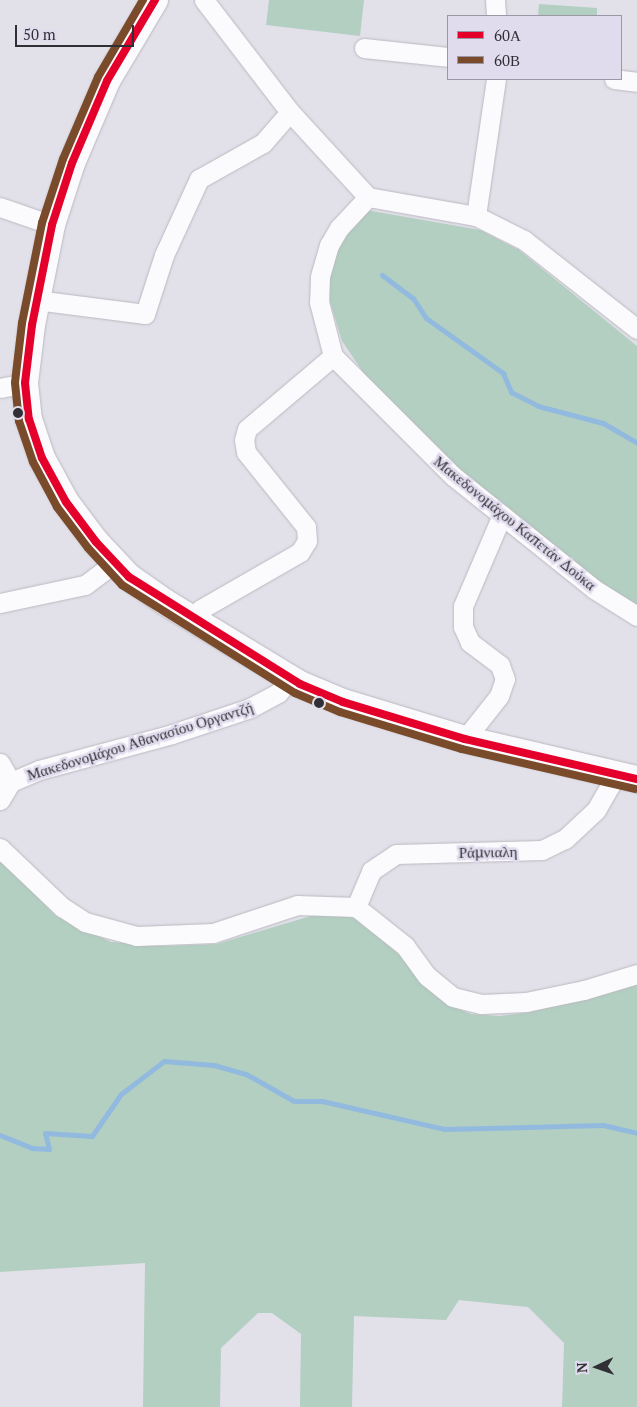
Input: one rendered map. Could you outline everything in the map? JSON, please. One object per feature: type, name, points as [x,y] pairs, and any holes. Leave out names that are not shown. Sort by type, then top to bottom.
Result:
[{"type":"street","points":[[155,0],[95,105],[72,164],[52,225],[36,300],[12,385],[29,418],[46,465],[77,517],[114,563],[192,619],[291,678],[344,702],[464,739],[626,778]]},
{"type":"street","points":[[204,0],[290,112],[368,197],[476,216],[524,240],[637,329]]},
{"type":"street","points":[[495,0],[496,15]]},
{"type":"street","points":[[364,48],[447,57]]},
{"type":"street","points":[[476,216],[496,80]]},
{"type":"street","points":[[622,80],[637,82]]},
{"type":"street","points":[[36,300],[145,314],[164,255],[199,179],[263,142],[290,112]]},
{"type":"street","name":"Μακεδονομάχου Καπετάν Δούκα","points":[[368,197],[339,228],[329,245],[320,277],[318,302],[333,356],[453,476],[594,589],[637,616]]},
{"type":"street","points":[[0,207],[52,225]]},
{"type":"street","points":[[192,619],[201,609],[300,552],[308,541],[306,527],[246,452],[244,440],[247,429],[333,356]]},
{"type":"street","points":[[464,739],[499,696],[505,679],[500,665],[470,642],[463,627],[463,606],[502,515]]},
{"type":"street","points":[[0,603],[85,584],[114,563]]},
{"type":"street","name":"Μακεδονομάχου Αθανασίου Οργαντζή","points":[[0,800],[11,782],[39,770],[172,734],[250,708],[278,692],[291,678]]},
{"type":"street","name":"Μακεδονομάχου Αθανασίου Οργαντζή","points":[[0,762],[11,782]]},
{"type":"street","name":"Ράμνιαλη","points":[[356,907],[371,871],[396,854],[542,850],[565,839],[626,778]]},
{"type":"street","points":[[0,848],[62,906],[85,922],[137,936],[213,934],[297,905],[356,907],[405,946],[427,976],[453,997],[481,1004],[526,1002],[584,990],[637,974]]},
{"type":"green space","points":[[269,0],[364,0],[360,36],[266,25]]},
{"type":"green space","points":[[539,4],[597,8],[597,15],[538,15]]},
{"type":"green space","points":[[366,210],[480,230],[519,250],[637,346],[637,610],[496,505],[365,375],[342,341],[328,295],[326,269],[335,245]]},
{"type":"green space","points":[[0,858],[56,916],[111,942],[167,946],[217,944],[324,912],[359,919],[384,936],[424,985],[446,1004],[471,1014],[499,1016],[531,1012],[637,983],[637,1407],[562,1407],[564,1343],[528,1307],[459,1300],[446,1320],[354,1316],[352,1407],[300,1407],[301,1334],[272,1313],[258,1313],[221,1348],[220,1407],[143,1407],[145,1263],[0,1272]]},
{"type":"waterway","points":[[382,275],[413,298],[426,318],[503,373],[511,392],[538,406],[603,423],[637,443]]},
{"type":"waterway","points":[[0,1135],[32,1148],[49,1149],[45,1133],[92,1136],[121,1094],[164,1061],[214,1065],[246,1074],[294,1101],[322,1101],[444,1129],[603,1125],[637,1133]]},
{"type":"transit line","name":"60Β","points":[[143,0],[98,77],[63,159],[42,223],[22,323],[15,383],[19,421],[33,462],[57,507],[88,548],[122,585],[295,693],[340,712],[462,749],[635,789]]},
{"type":"transit line","name":"60Α","points":[[155,0],[107,81],[72,163],[52,225],[32,325],[25,383],[29,419],[42,458],[66,502],[96,542],[129,577],[300,684],[343,702],[465,739],[637,779]]}]
